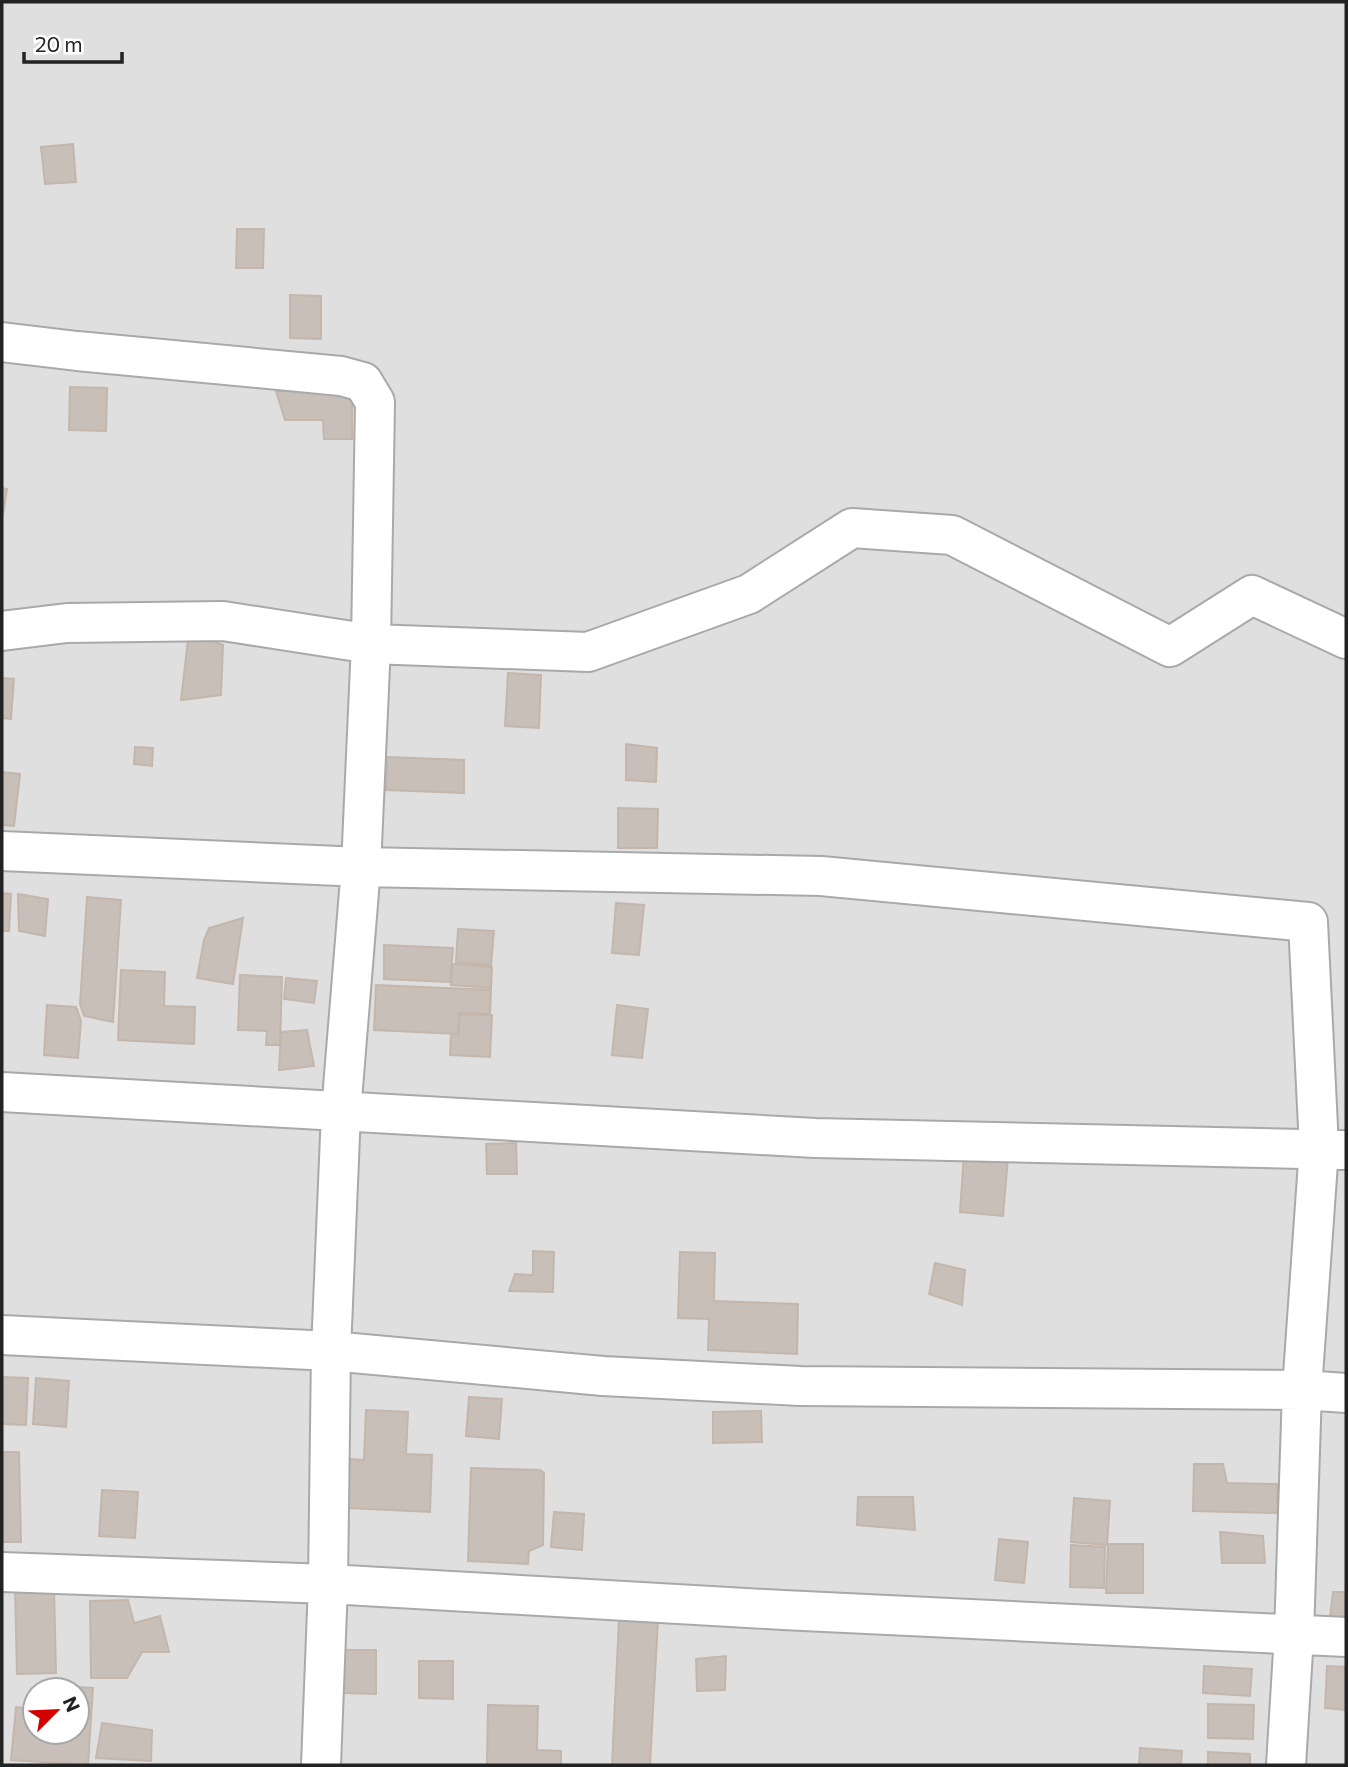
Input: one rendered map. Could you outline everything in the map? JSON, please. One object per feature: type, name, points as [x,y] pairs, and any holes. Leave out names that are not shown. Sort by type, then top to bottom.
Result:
[{"type":"street","points":[[2,342],[341,376],[363,382],[375,402],[371,645],[361,867],[341,1112],[331,1351],[328,1584],[321,1765]]},
{"type":"street","points":[[2,631],[67,623],[223,621],[371,645],[588,652],[749,594],[852,528],[952,535],[1170,647],[1252,595],[1346,639]]},
{"type":"street","points":[[2,852],[361,867],[821,876],[1308,922],[1333,1149],[1302,1390],[1294,1635],[1286,1765]]},
{"type":"street","points":[[2,1092],[815,1138],[1333,1149]]},
{"type":"street","points":[[2,1335],[331,1351],[603,1376],[800,1386],[1302,1390],[1346,1393]]},
{"type":"street","points":[[2,1572],[328,1584],[1346,1637]]},
{"type":"shaded area","points":[[2,2],[1346,2],[1346,1765],[2,1765]]},
{"type":"building","points":[[73,144],[76,182],[45,184],[41,147]]},
{"type":"building","points":[[237,229],[264,229],[263,268],[236,268]]},
{"type":"building","points":[[290,295],[321,296],[321,339],[290,338]]},
{"type":"building","points":[[70,387],[107,388],[106,431],[69,430]]},
{"type":"building","points":[[276,391],[352,391],[352,439],[324,439],[323,420],[285,420]]},
{"type":"building","points":[[2,488],[7,489],[3,514],[2,514]]},
{"type":"building","points":[[189,632],[223,645],[221,695],[181,700]]},
{"type":"building","points":[[508,673],[541,675],[539,728],[505,726]]},
{"type":"building","points":[[2,678],[14,679],[11,719],[2,718]]},
{"type":"building","points":[[626,744],[657,748],[656,782],[626,780]]},
{"type":"building","points":[[135,747],[153,748],[152,766],[134,764]]},
{"type":"building","points":[[387,757],[464,760],[464,793],[386,790]]},
{"type":"building","points":[[2,772],[20,774],[14,826],[2,825]]},
{"type":"building","points":[[618,808],[658,809],[657,848],[618,848]]},
{"type":"building","points":[[2,893],[11,894],[9,931],[2,931]]},
{"type":"building","points":[[18,894],[48,899],[45,936],[19,931]]},
{"type":"building","points":[[87,897],[121,900],[113,1022],[84,1016],[80,1004]]},
{"type":"building","points":[[616,903],[644,905],[639,955],[612,953]]},
{"type":"building","points":[[243,918],[233,984],[197,978],[209,928]]},
{"type":"building","points":[[458,929],[494,931],[491,965],[456,962]]},
{"type":"building","points":[[384,945],[453,948],[450,982],[384,979]]},
{"type":"building","points":[[453,964],[492,967],[491,988],[451,985]]},
{"type":"building","points":[[121,970],[165,972],[164,1006],[195,1007],[194,1044],[118,1040]]},
{"type":"building","points":[[240,975],[282,977],[280,1045],[266,1045],[267,1031],[238,1030]]},
{"type":"building","points":[[286,978],[317,981],[314,1003],[284,999]]},
{"type":"building","points":[[376,985],[491,990],[490,1014],[459,1013],[458,1034],[374,1030]]},
{"type":"building","points":[[47,1005],[76,1007],[81,1021],[78,1058],[44,1055]]},
{"type":"building","points":[[617,1005],[648,1009],[642,1058],[612,1055]]},
{"type":"building","points":[[459,1014],[492,1015],[490,1057],[450,1055],[451,1034],[459,1035]]},
{"type":"building","points":[[307,1030],[314,1066],[279,1070],[281,1032]]},
{"type":"building","points":[[516,1143],[517,1174],[487,1174],[486,1144]]},
{"type":"building","points":[[964,1154],[1008,1158],[1003,1216],[960,1212]]},
{"type":"building","points":[[533,1251],[554,1252],[553,1292],[509,1291],[515,1274],[533,1275]]},
{"type":"building","points":[[680,1252],[715,1253],[714,1301],[798,1304],[797,1354],[708,1350],[709,1319],[678,1318]]},
{"type":"building","points":[[935,1263],[965,1270],[962,1305],[929,1294]]},
{"type":"building","points":[[2,1377],[28,1378],[26,1425],[2,1424]]},
{"type":"building","points":[[36,1378],[69,1381],[66,1427],[33,1424]]},
{"type":"building","points":[[469,1397],[502,1399],[499,1439],[466,1436]]},
{"type":"building","points":[[366,1410],[408,1412],[406,1454],[432,1455],[430,1512],[348,1508],[350,1459],[364,1460]]},
{"type":"building","points":[[761,1411],[762,1442],[713,1443],[713,1412]]},
{"type":"building","points":[[2,1452],[19,1452],[21,1542],[2,1542]]},
{"type":"building","points":[[1194,1464],[1223,1464],[1227,1483],[1277,1484],[1277,1513],[1193,1511]]},
{"type":"building","points":[[471,1468],[540,1470],[544,1473],[543,1545],[529,1551],[528,1564],[468,1561]]},
{"type":"building","points":[[102,1490],[138,1492],[135,1538],[99,1536]]},
{"type":"building","points":[[858,1497],[913,1497],[915,1530],[857,1525]]},
{"type":"building","points":[[1074,1498],[1110,1501],[1107,1545],[1071,1542]]},
{"type":"building","points":[[554,1512],[584,1514],[582,1550],[551,1547]]},
{"type":"building","points":[[1220,1532],[1263,1536],[1265,1563],[1222,1563]]},
{"type":"building","points":[[999,1539],[1028,1542],[1024,1583],[995,1580]]},
{"type":"building","points":[[1108,1544],[1143,1544],[1143,1593],[1106,1593]]},
{"type":"building","points":[[1071,1545],[1105,1547],[1104,1588],[1070,1587]]},
{"type":"building","points":[[54,1587],[56,1673],[17,1674],[15,1588]]},
{"type":"building","points":[[1333,1592],[1346,1592],[1346,1616],[1330,1618]]},
{"type":"building","points":[[128,1600],[134,1623],[160,1616],[169,1652],[142,1652],[127,1678],[91,1678],[90,1601]]},
{"type":"building","points":[[619,1619],[658,1621],[650,1765],[612,1765]]},
{"type":"building","points":[[342,1650],[376,1650],[376,1694],[343,1693]]},
{"type":"building","points":[[726,1656],[725,1690],[697,1691],[696,1659]]},
{"type":"building","points":[[419,1661],[453,1661],[453,1699],[419,1698]]},
{"type":"building","points":[[1204,1666],[1252,1669],[1250,1696],[1203,1693]]},
{"type":"building","points":[[1327,1666],[1346,1667],[1346,1710],[1325,1708]]},
{"type":"building","points":[[91,1688],[93,1688],[91,1719]]},
{"type":"building","points":[[1208,1704],[1254,1705],[1253,1739],[1208,1738]]},
{"type":"building","points":[[488,1705],[538,1706],[537,1750],[561,1751],[561,1765],[487,1765]]},
{"type":"building","points":[[16,1707],[21,1708],[21,1746],[89,1746],[88,1765],[11,1760]]},
{"type":"building","points":[[102,1723],[152,1730],[151,1761],[96,1758]]},
{"type":"building","points":[[1140,1748],[1182,1751],[1181,1765],[1139,1765]]},
{"type":"building","points":[[1208,1752],[1250,1754],[1250,1765],[1208,1765]]}]
